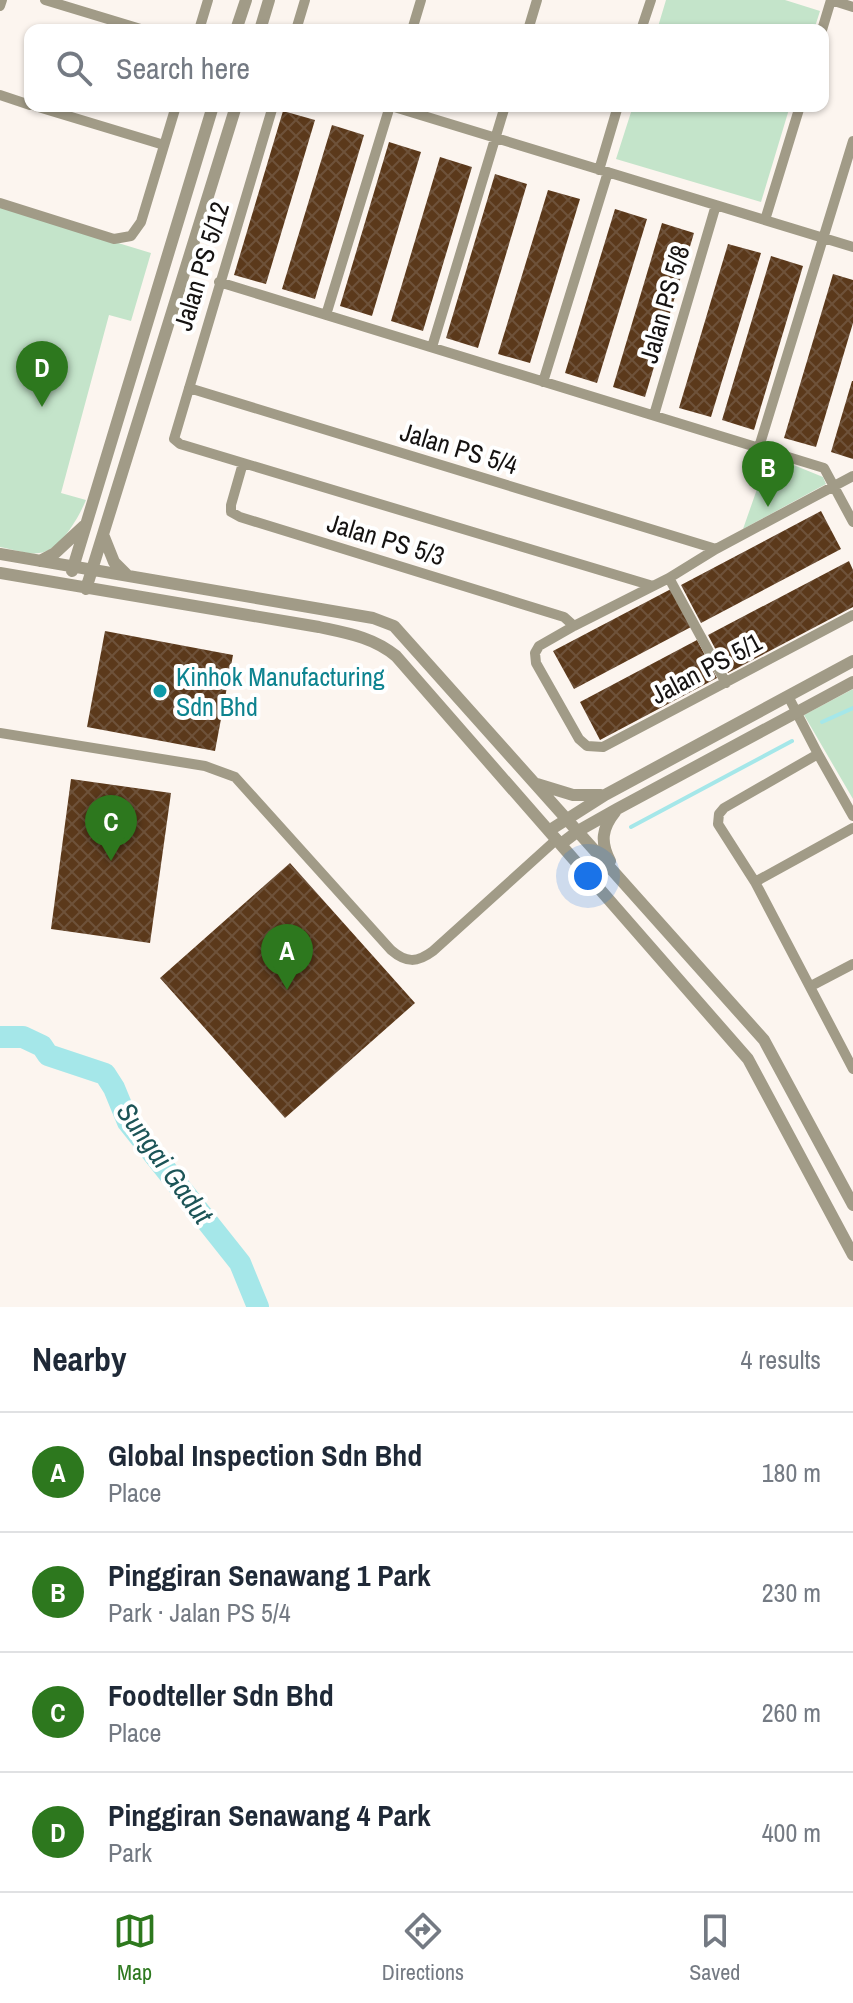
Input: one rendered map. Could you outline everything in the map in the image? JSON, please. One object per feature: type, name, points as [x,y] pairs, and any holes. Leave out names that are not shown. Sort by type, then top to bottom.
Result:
[{"type":"street","points":[[0,6],[2,0]]},
{"type":"street","points":[[45,0],[124,24]]},
{"type":"street","points":[[201,24],[208,0]]},
{"type":"street","points":[[238,24],[246,0]]},
{"type":"street","points":[[262,24],[269,0]]},
{"type":"street","points":[[298,24],[305,0]]},
{"type":"street","points":[[414,24],[421,0]]},
{"type":"street","points":[[530,24],[537,0]]},
{"type":"street","points":[[643,24],[651,0]]},
{"type":"street","points":[[824,24],[831,0],[853,7]]},
{"type":"street","points":[[0,95],[24,102]]},
{"type":"street","points":[[55,112],[164,145]]},
{"type":"street","points":[[0,203],[114,239],[131,236],[141,222],[174,112]]},
{"type":"street","points":[[68,585],[211,112]]},
{"type":"street","points":[[86,589],[234,112]]},
{"type":"street","name":"Jalan PS 5/12","points":[[243,463],[180,444],[174,439],[271,112]]},
{"type":"street","points":[[326,315],[388,112]]},
{"type":"street","points":[[410,112],[853,247]]},
{"type":"street","points":[[432,347],[503,112]]},
{"type":"street","points":[[543,382],[604,171],[617,112]]},
{"type":"street","points":[[765,220],[798,112]]},
{"type":"street","points":[[759,447],[853,141]]},
{"type":"street","name":"Jalan PS 5/8","points":[[654,415],[716,205]]},
{"type":"street","points":[[219,282],[824,468],[853,522]]},
{"type":"street","name":"Jalan PS 5/4","points":[[189,388],[716,549]]},
{"type":"street","points":[[243,463],[653,586]]},
{"type":"street","name":"Jalan PS 5/3","points":[[243,463],[231,505],[231,512],[240,517],[564,617],[574,626]]},
{"type":"street","points":[[574,626],[669,578],[716,549],[853,476]]},
{"type":"street","points":[[40,561],[55,553],[86,524]]},
{"type":"street","points":[[104,534],[114,562],[128,576]]},
{"type":"street","points":[[0,554],[373,618],[394,626],[764,1040],[853,1205]]},
{"type":"street","points":[[0,573],[319,627],[366,638],[386,648],[748,1059],[853,1255]]},
{"type":"street","points":[[669,578],[726,683]]},
{"type":"street","name":"Jalan PS 5/1","points":[[574,626],[539,646],[535,653],[536,663],[579,739],[587,746],[603,747],[853,615]]},
{"type":"street","points":[[0,733],[205,766],[235,777],[391,950],[407,960],[422,960],[556,838],[566,818],[853,661]]},
{"type":"street","points":[[556,838],[578,831],[853,682]]},
{"type":"street","points":[[788,696],[853,816]]},
{"type":"street","points":[[818,754],[724,808],[719,814],[718,824],[755,882],[853,1069]]},
{"type":"street","points":[[534,783],[573,795],[605,795]]},
{"type":"street","points":[[617,809],[607,822],[603,842],[617,874]]},
{"type":"street","points":[[755,882],[853,828]]},
{"type":"street","points":[[811,986],[853,964]]},
{"type":"green space","points":[[666,0],[785,0],[820,11],[816,24],[659,24]]},
{"type":"green space","points":[[631,112],[788,112],[761,202],[616,159]]},
{"type":"green space","points":[[0,207],[151,253],[131,321],[109,315],[61,493],[86,500],[74,524],[61,540],[39,553],[0,547]]},
{"type":"green space","points":[[769,455],[823,477],[826,484],[743,529]]},
{"type":"green space","points":[[853,689],[853,799],[804,715]]},
{"type":"building","points":[[283,112],[315,120],[266,284],[234,275]]},
{"type":"building","points":[[332,125],[364,135],[315,299],[282,289]]},
{"type":"building","points":[[389,142],[421,152],[372,316],[340,306]]},
{"type":"building","points":[[440,157],[472,167],[423,331],[391,321]]},
{"type":"building","points":[[495,174],[527,184],[478,348],[446,338]]},
{"type":"building","points":[[548,190],[580,199],[530,363],[498,354]]},
{"type":"building","points":[[615,209],[647,219],[597,383],[565,373]]},
{"type":"building","points":[[662,223],[694,233],[645,397],[613,387]]},
{"type":"building","points":[[728,244],[761,253],[711,417],[679,408]]},
{"type":"building","points":[[771,256],[803,266],[754,430],[722,420]]},
{"type":"building","points":[[833,274],[853,280],[853,323],[816,447],[784,438]]},
{"type":"building","points":[[853,381],[853,459],[831,452]]},
{"type":"building","points":[[821,511],[841,549],[701,623],[681,585]]},
{"type":"building","points":[[849,561],[853,570],[853,607],[728,673],[708,635]]},
{"type":"building","points":[[671,589],[691,627],[574,689],[553,651]]},
{"type":"building","name":"Kinhok Manufacturing Sdn Bhd","points":[[105,631],[233,655],[215,751],[87,727]]},
{"type":"building","points":[[697,640],[717,678],[600,740],[580,702]]},
{"type":"building","points":[[71,779],[171,793],[150,943],[51,929]]},
{"type":"building","points":[[290,863],[415,1003],[285,1118],[160,978]]},
{"type":"waterway","points":[[822,722],[853,708]]},
{"type":"waterway","points":[[631,827],[792,741]]},
{"type":"waterway","name":"Sungai Gadut","points":[[0,1037],[23,1037],[42,1046],[48,1055],[105,1074],[128,1122],[240,1263],[258,1307]]},
{"type":"place","name":"Pinggiran Senawang 4 Park","points":[[42,407]]},
{"type":"place","name":"Pinggiran Senawang 1 Park","points":[[768,507]]},
{"type":"place","name":"Kinhok Manufacturing Sdn Bhd","points":[[160,691]]},
{"type":"place","name":"Foodteller Sdn Bhd","points":[[111,861]]},
{"type":"place","name":"Global Inspection Sdn Bhd","points":[[287,990]]}]
